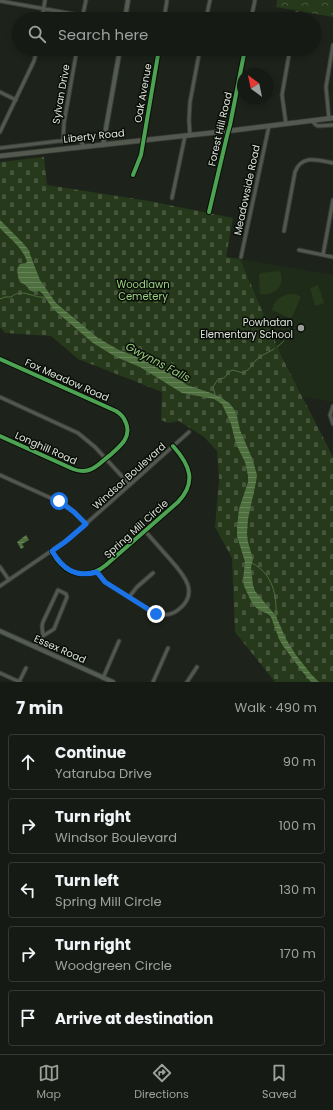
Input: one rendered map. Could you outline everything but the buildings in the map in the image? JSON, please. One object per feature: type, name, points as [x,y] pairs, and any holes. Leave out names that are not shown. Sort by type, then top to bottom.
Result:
[{"type":"main road","name":"Liberty Road","points":[[0,156],[331,118]]},
{"type":"street","points":[[43,12],[45,0]]},
{"type":"street","points":[[83,12],[86,0]]},
{"type":"street","points":[[126,12],[128,0]]},
{"type":"street","points":[[165,12],[168,0]]},
{"type":"street","points":[[207,12],[210,0]]},
{"type":"street","points":[[252,12],[255,0]]},
{"type":"street","points":[[0,1],[58,12]]},
{"type":"street","points":[[331,118],[328,112],[326,87],[333,45]]},
{"type":"street","points":[[0,132],[35,56]]},
{"type":"street","name":"Sylvan Drive","points":[[63,141],[63,128],[76,56]]},
{"type":"street","points":[[103,145],[119,56]]},
{"type":"street","name":"Oak Avenue","points":[[133,175],[140,159],[158,56]]},
{"type":"street","points":[[172,198],[187,135],[190,102],[199,56]]},
{"type":"street","name":"Forest Hill Road","points":[[209,212],[230,125],[244,56]]},
{"type":"street","points":[[286,124],[282,95],[289,56]]},
{"type":"street","points":[[0,92],[16,100]]},
{"type":"street","points":[[328,112],[333,111]]},
{"type":"street","points":[[312,121],[318,126],[333,125]]},
{"type":"street","name":"Meadowside Road","points":[[241,257],[269,126]]},
{"type":"street","points":[[0,148],[78,140],[81,141],[84,147]]},
{"type":"street","points":[[284,231],[295,172],[298,166],[304,161],[312,159],[333,163]]},
{"type":"street","points":[[323,255],[333,200]]},
{"type":"street","points":[[299,250],[333,256]]},
{"type":"street","name":"Fox Meadow Road","points":[[0,359],[116,411],[121,415],[127,426],[127,436],[121,445],[106,458]]},
{"type":"street","points":[[0,398],[78,433],[90,442],[130,485]]},
{"type":"street","points":[[333,406],[330,415],[333,424]]},
{"type":"street","name":"Windsor Boulevard","points":[[0,586],[65,542],[189,432]]},
{"type":"street","name":"Longhill Road","points":[[0,436],[78,471],[91,470],[106,458]]},
{"type":"street","name":"Spring Mill Circle","points":[[97,572],[178,502],[186,491],[189,480],[188,468],[184,459],[173,446]]},
{"type":"street","points":[[0,475],[59,501],[74,512],[86,524]]},
{"type":"street","points":[[52,551],[60,564],[69,570],[81,574],[97,572],[105,582],[152,612],[160,615],[173,613],[184,604],[188,595],[188,584],[184,575],[145,531]]},
{"type":"street","points":[[0,567],[9,580]]},
{"type":"street","points":[[129,597],[137,587],[153,573]]},
{"type":"street","points":[[35,647],[43,636],[53,630],[67,597],[66,594],[58,590],[43,624],[43,636]]},
{"type":"street","name":"Essex Road","points":[[0,631],[113,682]]},
{"type":"street","points":[[103,678],[119,642]]},
{"type":"street","points":[[153,682],[168,648]]},
{"type":"street","points":[[187,682],[197,667]]},
{"type":"street","points":[[0,673],[20,682],[26,668]]},
{"type":"shaded area","name":"Gwynns Falls","points":[[0,220],[28,249],[40,280],[56,303],[98,338],[119,350],[143,359],[163,369],[187,385],[222,398],[234,409],[240,430],[252,458],[257,475],[248,519],[247,534],[253,559],[251,568],[253,585],[255,591],[276,616],[286,639],[296,655],[319,682],[311,682],[301,670],[279,639],[271,617],[254,606],[244,586],[243,579],[245,562],[237,536],[237,527],[239,509],[248,482],[248,476],[245,462],[236,444],[231,424],[222,404],[214,399],[182,393],[140,367],[116,357],[93,343],[53,309],[42,293],[39,291],[34,292],[29,290],[27,286],[20,282],[17,269],[20,264],[26,263],[27,261],[25,256],[19,247],[0,228]]},
{"type":"shaded area","name":"Powhatan Elementary School","points":[[240,259],[333,275],[333,402],[303,397],[281,355]]},
{"type":"shaded area","points":[[26,535],[29,540],[22,544],[24,547],[21,549],[17,542]]},
{"type":"green space","points":[[277,0],[333,0],[333,17],[321,15],[321,12],[304,12],[276,7]]},
{"type":"green space","name":"Woodlawn Cemetery","points":[[44,157],[47,185],[149,201],[233,218],[226,257],[240,259],[281,355],[333,457],[333,682],[275,682],[235,632],[232,558],[215,527],[219,480],[217,451],[204,437],[179,421],[168,423],[161,420],[162,392],[78,359],[51,336],[5,333],[0,327],[0,162]]},
{"type":"green space","points":[[280,271],[282,281],[278,289],[275,292],[260,294],[259,275],[261,273]]},
{"type":"green space","points":[[318,285],[324,303],[315,306],[310,288]]},
{"type":"green space","points":[[290,294],[295,294],[301,297],[292,317],[289,318],[272,310],[278,299]]},
{"type":"waterway","points":[[0,299],[11,297],[20,293],[45,297]]},
{"type":"waterway","points":[[277,347],[284,341]]},
{"type":"waterway","points":[[215,394],[213,387],[218,379],[224,378],[230,371],[233,370],[243,373],[249,369],[255,361],[274,349]]},
{"type":"waterway","points":[[252,563],[265,573],[269,579],[276,601],[276,617]]},
{"type":"cycle path","points":[[133,175],[141,155],[158,56]]},
{"type":"cycle path","points":[[209,212],[230,125],[244,56]]},
{"type":"cycle path","points":[[0,359],[116,411],[123,417],[127,428],[124,442],[97,466],[85,471],[73,469],[0,436]]},
{"type":"cycle path","points":[[52,551],[58,561],[66,569],[72,572],[84,574],[89,573],[101,569],[106,565],[178,502],[184,495],[188,487],[189,474],[184,460],[173,446]]},
{"type":"place","name":"Powhatan Elementary School","points":[[301,328]]},
{"type":"route","points":[[59,501],[70,508],[86,524],[52,551],[60,564],[69,570],[81,574],[97,572],[105,582],[156,614]]}]
